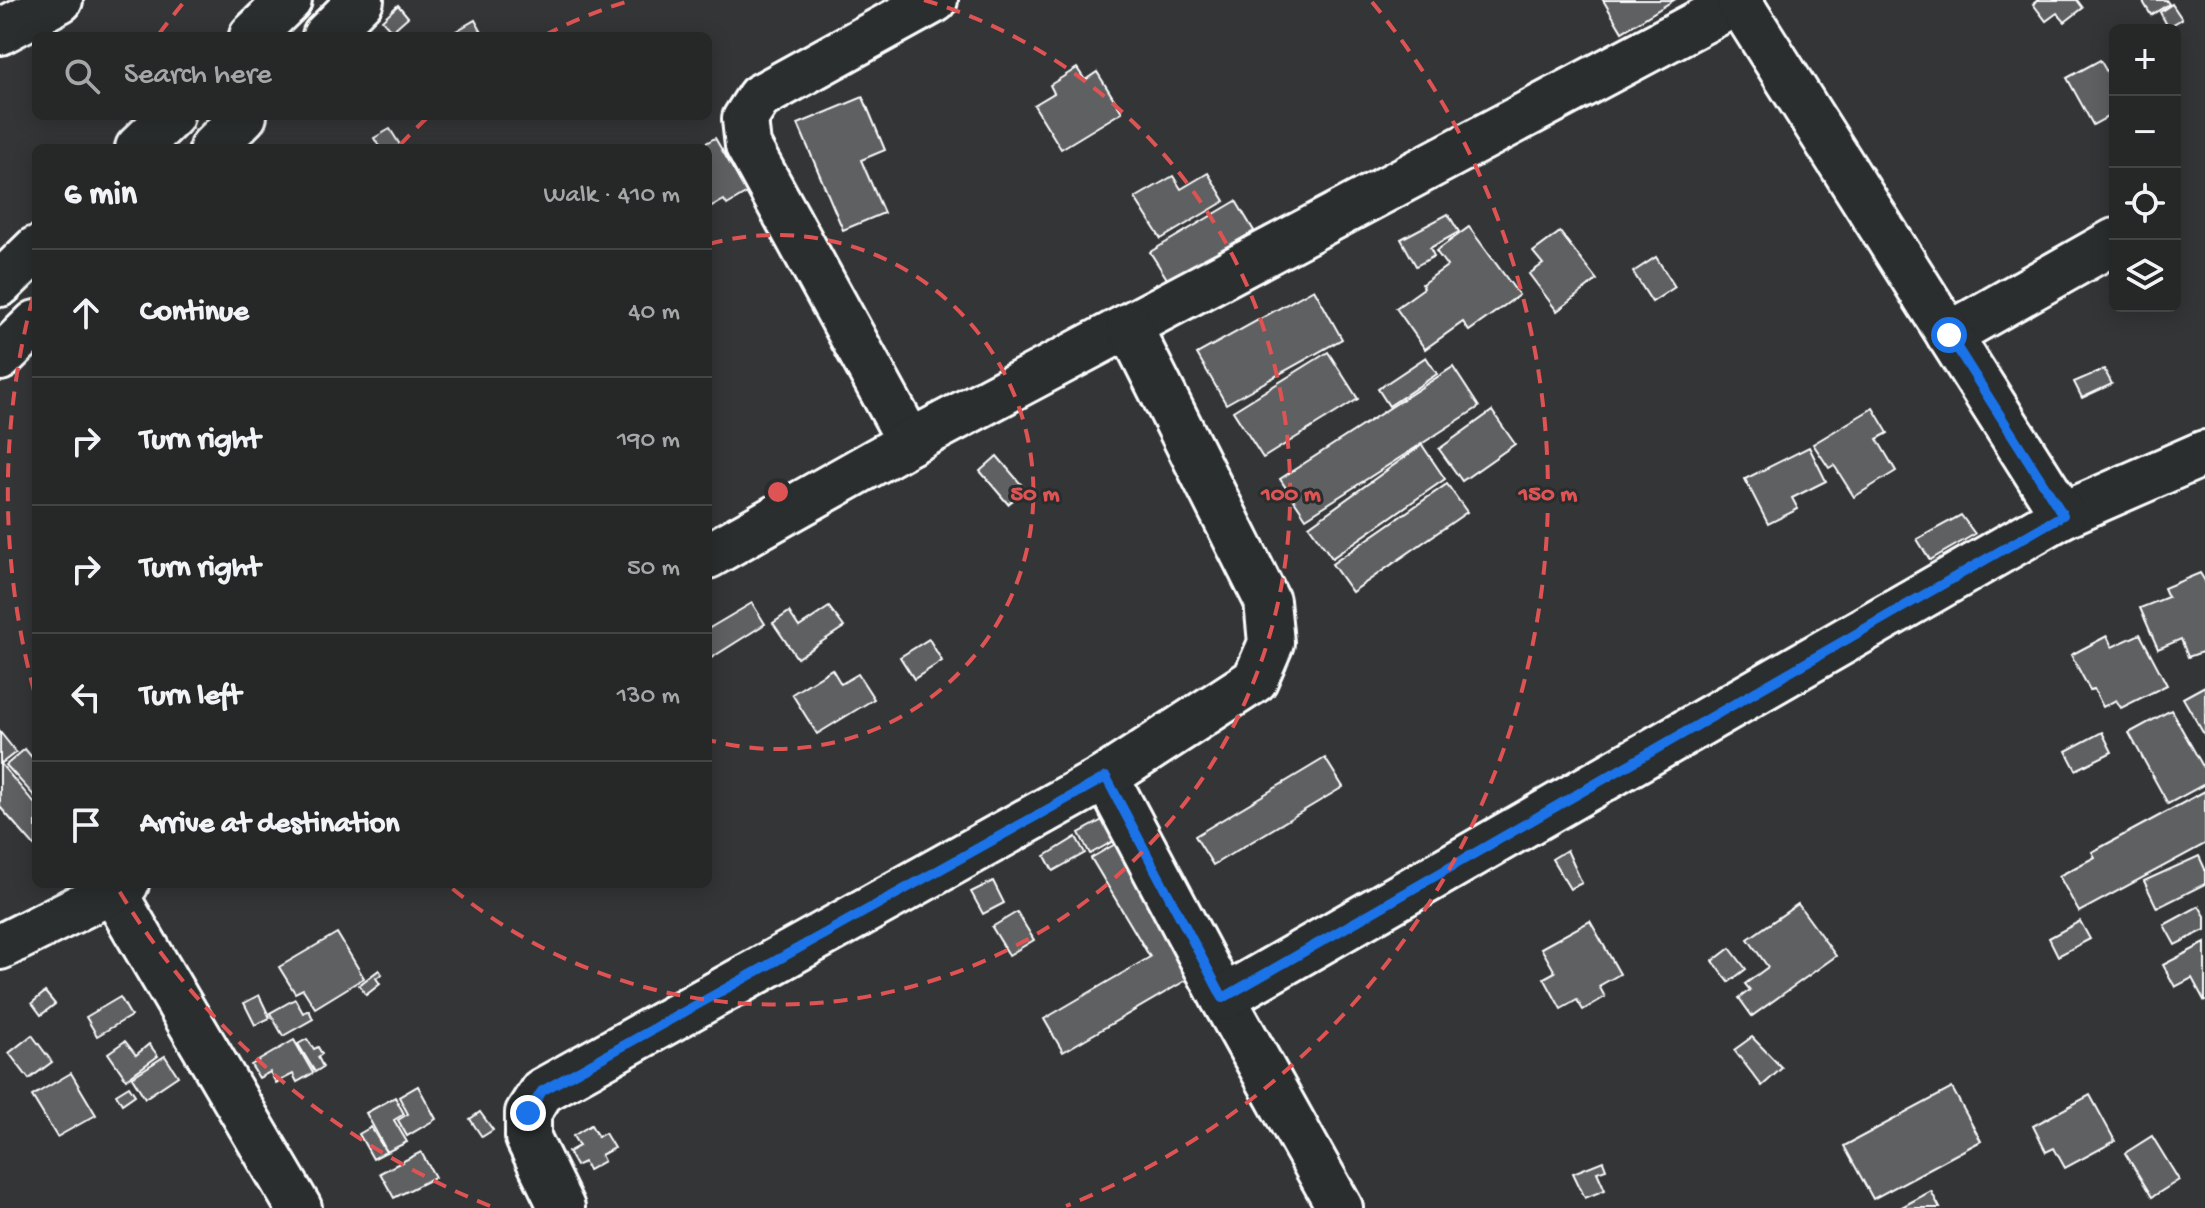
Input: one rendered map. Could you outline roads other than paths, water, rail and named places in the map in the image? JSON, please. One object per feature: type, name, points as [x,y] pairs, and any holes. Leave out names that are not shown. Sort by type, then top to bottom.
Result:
[{"type":"street","points":[[0,32],[60,0]]},
{"type":"street","points":[[256,32],[289,0]]},
{"type":"street","points":[[329,32],[361,0]]},
{"type":"street","points":[[910,442],[748,146],[745,119],[759,97],[935,0]]},
{"type":"street","points":[[712,554],[910,442],[1741,1],[2063,515]]},
{"type":"street","points":[[142,144],[167,120]]},
{"type":"street","points":[[216,144],[240,120]]},
{"type":"street","points":[[1949,335],[2109,244]]},
{"type":"street","points":[[0,284],[32,253]]},
{"type":"street","points":[[562,1208],[528,1138],[528,1113],[542,1091],[1106,777],[1255,680],[1271,643],[1267,601],[1129,326]]},
{"type":"street","points":[[0,358],[32,327]]},
{"type":"street","points":[[1223,998],[2063,515],[2205,453]]},
{"type":"street","points":[[1106,777],[1223,998],[1340,1208]]},
{"type":"street","points":[[0,947],[120,888],[299,1208]]}]
